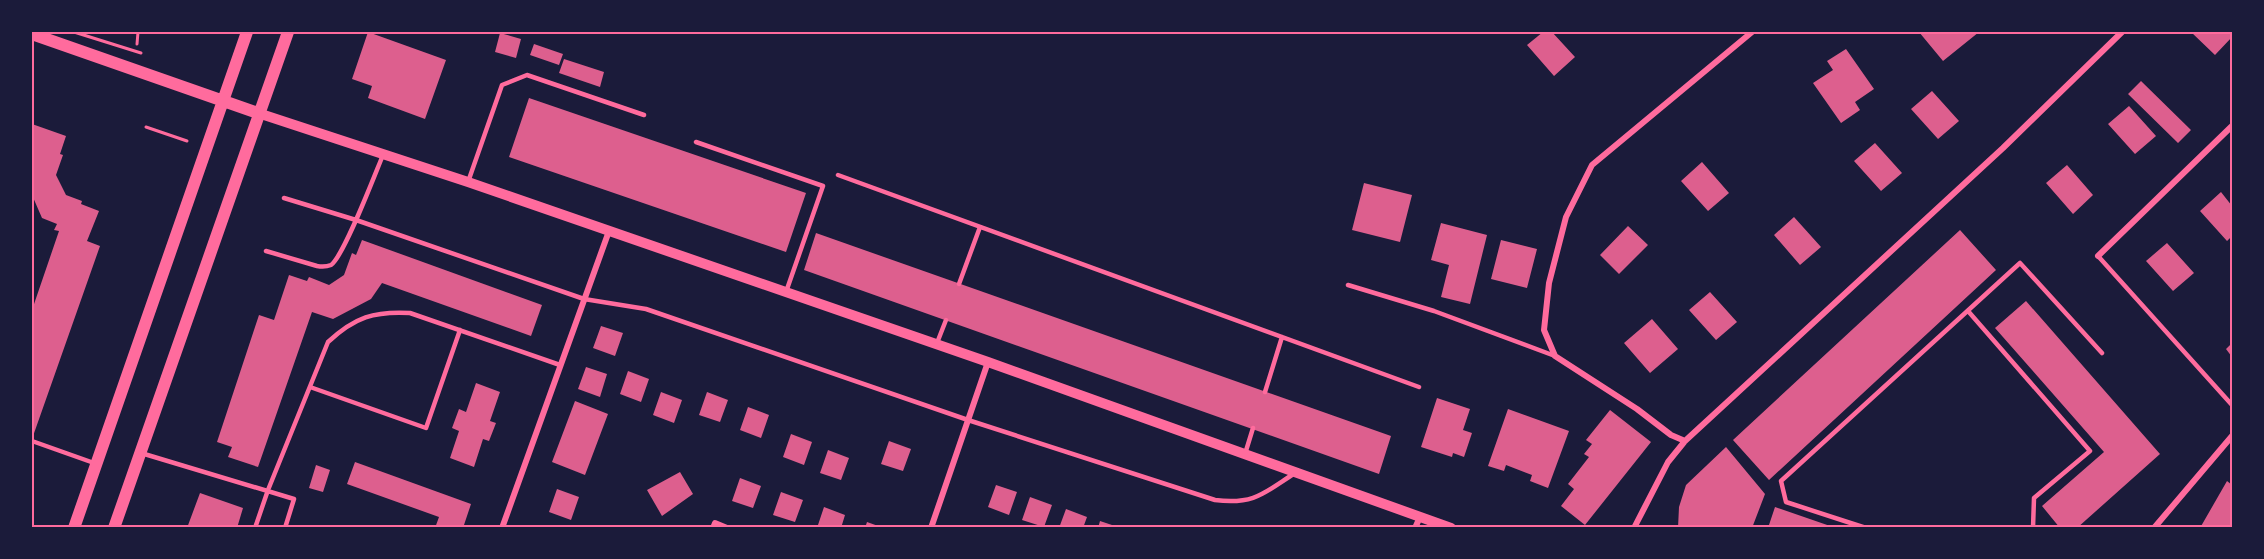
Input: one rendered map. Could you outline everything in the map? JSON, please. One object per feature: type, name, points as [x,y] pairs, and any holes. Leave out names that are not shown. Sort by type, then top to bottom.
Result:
[{"type":"main road","points":[[74,528],[247,32]]},
{"type":"main road","points":[[114,528],[258,112],[288,32]]},
{"type":"main road","points":[[32,34],[258,112]]},
{"type":"street","points":[[1685,441],[1671,435],[1637,409],[1555,356],[1544,330],[1549,283],[1566,217],[1592,165],[1752,32]]},
{"type":"street","points":[[1634,528],[1668,462],[1685,441],[2003,148],[2122,32]]},
{"type":"street","points":[[258,112],[937,344],[1451,528]]},
{"type":"street","points":[[2098,256],[2232,126]]},
{"type":"street","points":[[502,528],[609,231]]},
{"type":"street","points":[[931,528],[988,362]]},
{"type":"street","points":[[2154,528],[2232,436]]},
{"type":"street","points":[[1415,528],[1420,517]]},
{"type":"street","points":[[713,528],[715,523],[727,528]]},
{"type":"lane","points":[[468,182],[502,85],[526,75],[644,115]]},
{"type":"lane","points":[[696,142],[823,186],[786,292]]},
{"type":"lane","points":[[266,251],[324,267],[336,260],[356,220],[383,154]]},
{"type":"lane","points":[[838,175],[1419,387]]},
{"type":"lane","points":[[284,198],[356,220],[584,299],[646,309],[968,420],[1215,500],[1237,503],[1258,497],[1296,472]]},
{"type":"lane","points":[[959,284],[980,227]]},
{"type":"lane","points":[[2098,256],[2232,405]]},
{"type":"lane","points":[[1866,528],[1786,502],[1781,481],[2020,263],[2102,353]]},
{"type":"lane","points":[[1348,285],[1434,311],[1555,356]]},
{"type":"lane","points":[[1968,311],[2090,451],[2034,498],[2033,528]]},
{"type":"lane","points":[[255,528],[328,342],[345,326],[367,316],[388,312],[410,313],[560,365]]},
{"type":"lane","points":[[937,344],[946,320]]},
{"type":"lane","points":[[310,387],[426,428],[460,330]]},
{"type":"lane","points":[[1264,392],[1282,337]]},
{"type":"lane","points":[[1245,454],[1253,428]]},
{"type":"lane","points":[[32,441],[96,464]]},
{"type":"lane","points":[[140,453],[294,499],[285,528]]},
{"type":"path","points":[[74,32],[141,53]]},
{"type":"path","points":[[137,44],[138,32]]},
{"type":"path","points":[[146,127],[187,141]]},
{"type":"building","points":[[368,32],[446,60],[425,119],[368,98],[372,86],[352,79]]},
{"type":"building","points":[[1543,32],[1552,32],[1575,57],[1554,76],[1527,45]]},
{"type":"building","points":[[1919,32],[1979,32],[1943,61]]},
{"type":"building","points":[[2191,32],[2232,32],[2232,37],[2215,55]]},
{"type":"building","points":[[500,33],[521,39],[516,58],[495,52]]},
{"type":"building","points":[[534,44],[563,54],[559,65],[530,55]]},
{"type":"building","points":[[1846,49],[1874,89],[1855,102],[1860,110],[1841,123],[1813,83],[1833,70],[1827,61]]},
{"type":"building","points":[[564,59],[604,72],[600,87],[559,73]]},
{"type":"building","points":[[2141,81],[2191,130],[2178,143],[2128,94]]},
{"type":"building","points":[[1932,91],[1959,121],[1938,139],[1911,109]]},
{"type":"building","points":[[529,98],[806,193],[786,252],[509,157]]},
{"type":"building","points":[[2129,106],[2156,136],[2135,154],[2108,124]]},
{"type":"building","points":[[32,124],[66,136],[60,154],[63,155],[56,175],[66,195],[99,211],[87,241],[100,246],[32,439],[32,310],[59,231],[54,230],[57,224],[42,218],[32,195]]},
{"type":"building","points":[[1875,143],[1902,173],[1881,191],[1854,161]]},
{"type":"building","points":[[1702,162],[1729,193],[1708,211],[1681,181]]},
{"type":"building","points":[[2067,165],[2093,195],[2073,214],[2046,183]]},
{"type":"building","points":[[1364,183],[1412,195],[1400,242],[1352,230]]},
{"type":"building","points":[[2221,192],[2232,206],[2232,236],[2227,241],[2200,211]]},
{"type":"building","points":[[1794,217],[1821,247],[1800,265],[1774,235]]},
{"type":"building","points":[[1441,223],[1487,235],[1470,304],[1441,297],[1449,265],[1431,260]]},
{"type":"building","points":[[1628,226],[1648,245],[1619,274],[1600,255]]},
{"type":"building","points":[[1960,230],[1996,270],[1769,480],[1733,440]]},
{"type":"building","points":[[816,233],[1391,436],[1379,474],[804,270]]},
{"type":"building","points":[[362,240],[542,305],[531,336],[382,283],[371,299],[333,319],[312,312],[258,467],[228,457],[232,447],[217,442],[259,315],[274,320],[289,275],[307,281],[309,277],[329,285],[344,275],[352,253],[356,255]]},
{"type":"building","points":[[1501,240],[1537,249],[1527,288],[1491,279]]},
{"type":"building","points":[[2167,243],[2194,273],[2173,291],[2146,261]]},
{"type":"building","points":[[1710,292],[1737,322],[1716,340],[1689,310]]},
{"type":"building","points":[[2026,301],[2160,454],[2077,528],[2060,528],[2042,506],[2104,452],[1995,328]]},
{"type":"building","points":[[1652,319],[1678,349],[1650,373],[1624,343]]},
{"type":"building","points":[[601,326],[623,333],[615,356],[593,348]]},
{"type":"building","points":[[2232,343],[2232,357],[2226,349]]},
{"type":"building","points":[[586,367],[607,374],[600,397],[578,389]]},
{"type":"building","points":[[628,371],[649,379],[641,402],[620,394]]},
{"type":"building","points":[[476,383],[500,392],[490,421],[496,423],[489,441],[483,439],[474,467],[450,458],[459,431],[452,428],[459,409],[466,412]]},
{"type":"building","points":[[661,392],[682,400],[674,423],[653,415]]},
{"type":"building","points":[[707,392],[728,400],[720,422],[699,415]]},
{"type":"building","points":[[1437,398],[1470,409],[1463,430],[1472,433],[1464,457],[1453,453],[1452,457],[1421,447]]},
{"type":"building","points":[[575,401],[608,414],[585,475],[552,462]]},
{"type":"building","points":[[748,407],[769,415],[761,438],[740,430]]},
{"type":"building","points":[[1508,409],[1569,431],[1548,488],[1530,481],[1532,475],[1506,465],[1504,471],[1488,466]]},
{"type":"building","points":[[1610,410],[1651,442],[1585,525],[1561,506],[1574,489],[1568,484],[1589,457],[1584,454],[1592,444],[1586,440]]},
{"type":"building","points":[[791,434],[812,442],[804,465],[783,457]]},
{"type":"building","points":[[889,441],[911,449],[903,471],[881,464]]},
{"type":"building","points":[[1726,447],[1765,494],[1752,528],[1678,528],[1679,507],[1686,485]]},
{"type":"building","points":[[828,450],[849,458],[841,480],[820,473]]},
{"type":"building","points":[[355,462],[471,504],[463,528],[435,528],[439,517],[347,484]]},
{"type":"building","points":[[316,465],[330,470],[323,492],[309,488]]},
{"type":"building","points":[[680,472],[693,494],[662,516],[647,490]]},
{"type":"building","points":[[740,478],[761,486],[753,508],[732,501]]},
{"type":"building","points":[[2227,481],[2232,485],[2232,528],[2200,528]]},
{"type":"building","points":[[996,485],[1017,492],[1009,515],[988,507]]},
{"type":"building","points":[[557,489],[579,497],[571,520],[549,512]]},
{"type":"building","points":[[781,492],[803,500],[795,522],[773,515]]},
{"type":"building","points":[[200,493],[243,508],[237,528],[187,528]]},
{"type":"building","points":[[1030,497],[1052,505],[1044,527],[1022,520]]},
{"type":"building","points":[[824,507],[845,515],[841,528],[817,528]]},
{"type":"building","points":[[1775,507],[1833,527],[1833,528],[1768,528]]},
{"type":"building","points":[[1066,509],[1087,517],[1083,528],[1059,528]]},
{"type":"building","points":[[1100,521],[1118,527],[1118,528],[1098,528]]},
{"type":"building","points":[[867,522],[881,527],[881,528],[865,528]]}]
